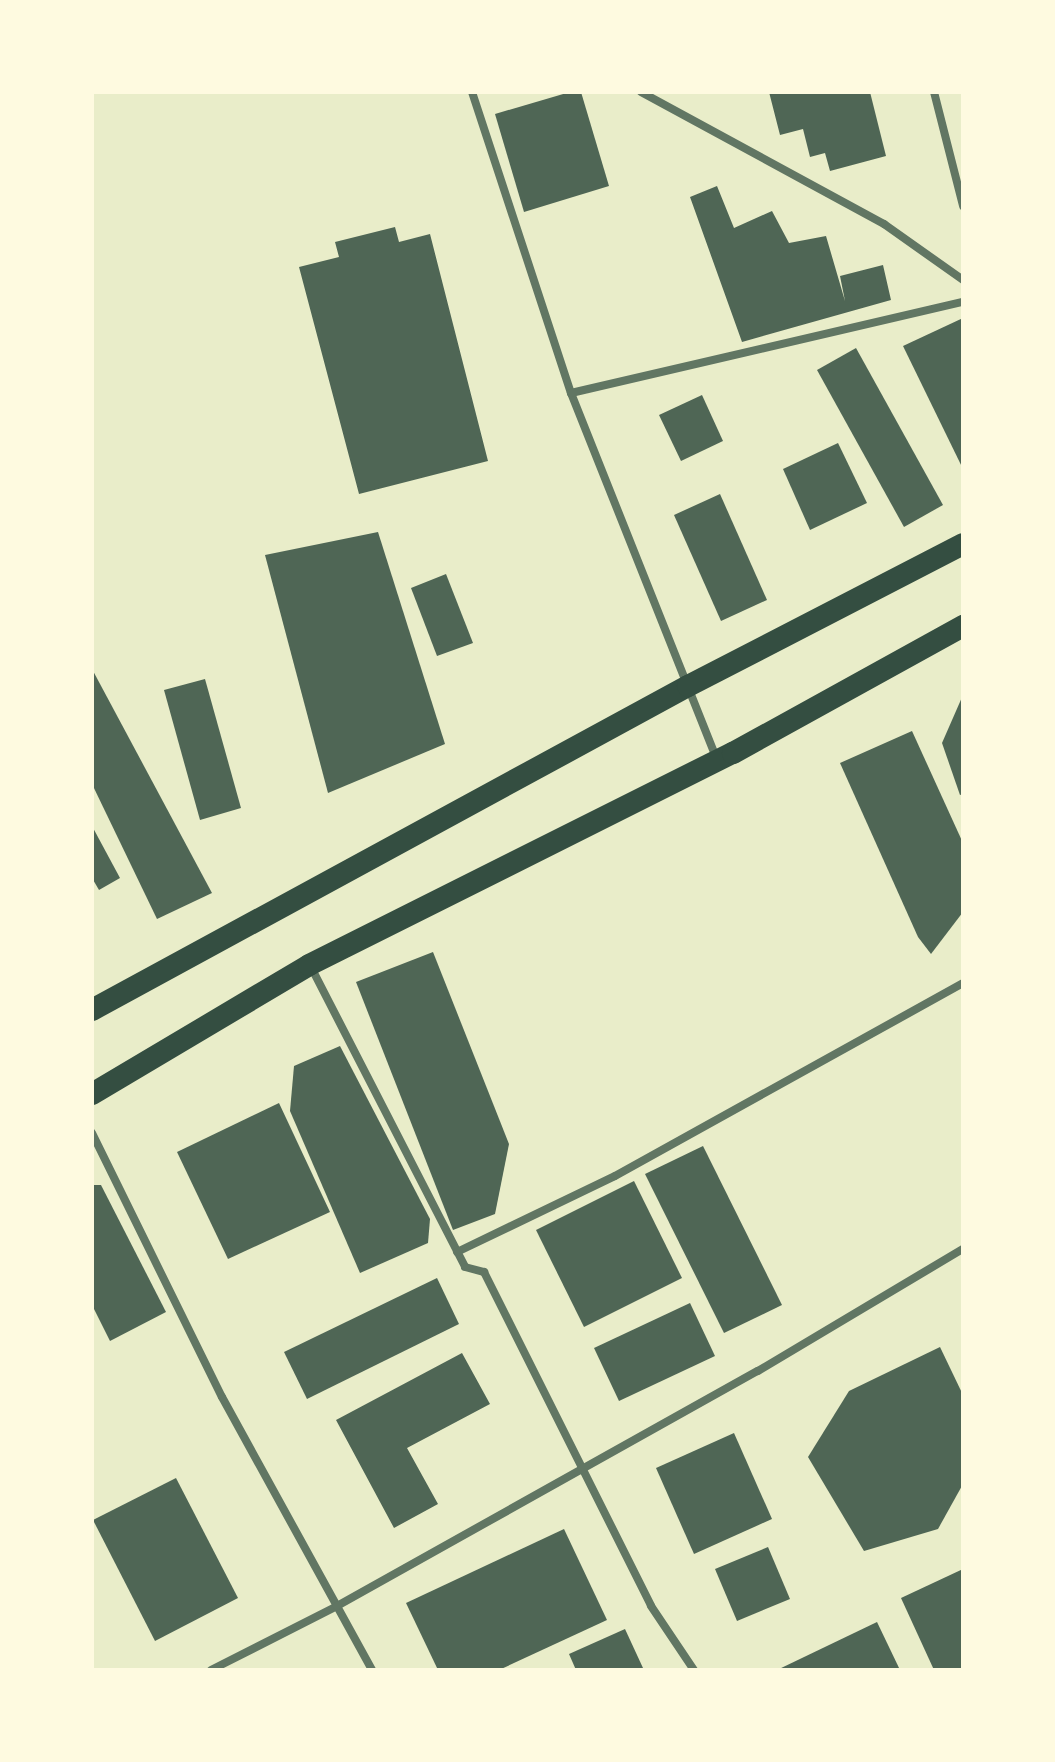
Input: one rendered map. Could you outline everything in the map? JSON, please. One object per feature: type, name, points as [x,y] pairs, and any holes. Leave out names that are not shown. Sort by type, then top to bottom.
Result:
[{"type":"highway","points":[[92,1010],[688,686],[963,544]]},
{"type":"highway","points":[[92,1094],[309,965],[718,761],[963,626]]},
{"type":"street","points":[[472,92],[571,393],[718,761]]},
{"type":"street","points":[[641,92],[884,224],[963,280]]},
{"type":"street","points":[[934,92],[963,206]]},
{"type":"street","points":[[571,393],[963,302]]},
{"type":"street","points":[[309,965],[465,1267],[484,1272],[651,1606],[694,1670]]},
{"type":"street","points":[[457,1252],[615,1176],[963,983]]},
{"type":"street","points":[[92,1133],[222,1397],[372,1670]]},
{"type":"street","points":[[211,1670],[337,1606],[581,1465],[758,1371],[963,1249]]},
{"type":"building","points":[[570,92],[581,92],[609,186],[524,212],[495,114]]},
{"type":"building","points":[[769,92],[870,92],[886,156],[830,171],[825,153],[810,157],[803,129],[780,135]]},
{"type":"building","points":[[717,186],[734,228],[772,211],[789,243],[826,236],[845,301],[840,276],[883,265],[891,300],[742,342],[690,197]]},
{"type":"building","points":[[395,227],[399,242],[430,234],[488,461],[359,494],[299,267],[339,257],[335,242]]},
{"type":"building","points":[[963,318],[963,469],[903,346]]},
{"type":"building","points":[[856,348],[943,505],[904,527],[817,370]]},
{"type":"building","points":[[702,395],[723,441],[681,461],[659,415]]},
{"type":"building","points":[[838,443],[867,503],[810,530],[783,469]]},
{"type":"building","points":[[720,494],[767,600],[721,621],[674,515]]},
{"type":"building","points":[[378,532],[445,744],[328,793],[265,555]]},
{"type":"building","points":[[446,574],[473,643],[437,656],[411,588]]},
{"type":"building","points":[[92,669],[212,893],[157,919],[92,784]]},
{"type":"building","points":[[205,679],[241,808],[200,820],[164,690]]},
{"type":"building","points":[[963,695],[963,794],[960,795],[942,743]]},
{"type":"building","points":[[912,731],[963,843],[963,912],[931,954],[918,937],[840,763]]},
{"type":"building","points":[[92,826],[120,878],[99,890],[92,878]]},
{"type":"building","points":[[433,952],[509,1144],[495,1214],[453,1230],[356,982]]},
{"type":"building","points":[[340,1046],[430,1219],[428,1243],[360,1273],[290,1111],[294,1066]]},
{"type":"building","points":[[279,1103],[330,1212],[228,1259],[177,1152]]},
{"type":"building","points":[[703,1146],[782,1305],[724,1333],[645,1174]]},
{"type":"building","points":[[634,1181],[682,1278],[584,1327],[536,1230]]},
{"type":"building","points":[[92,1185],[101,1185],[166,1312],[110,1341],[92,1305]]},
{"type":"building","points":[[437,1278],[459,1324],[307,1399],[284,1352]]},
{"type":"building","points":[[690,1303],[715,1356],[619,1401],[594,1348]]},
{"type":"building","points":[[940,1347],[963,1395],[963,1484],[938,1529],[864,1551],[808,1457],[849,1391]]},
{"type":"building","points":[[462,1353],[490,1404],[407,1448],[438,1504],[394,1528],[336,1420]]},
{"type":"building","points":[[734,1433],[772,1519],[694,1554],[656,1468]]},
{"type":"building","points":[[176,1478],[238,1598],[155,1641],[93,1520]]},
{"type":"building","points":[[564,1529],[607,1620],[499,1670],[438,1670],[406,1603]]},
{"type":"building","points":[[768,1547],[790,1599],[737,1621],[715,1569]]},
{"type":"building","points":[[963,1569],[963,1670],[934,1670],[901,1598]]},
{"type":"building","points":[[877,1622],[900,1670],[777,1670]]},
{"type":"building","points":[[625,1629],[643,1668],[576,1670],[569,1654]]}]
